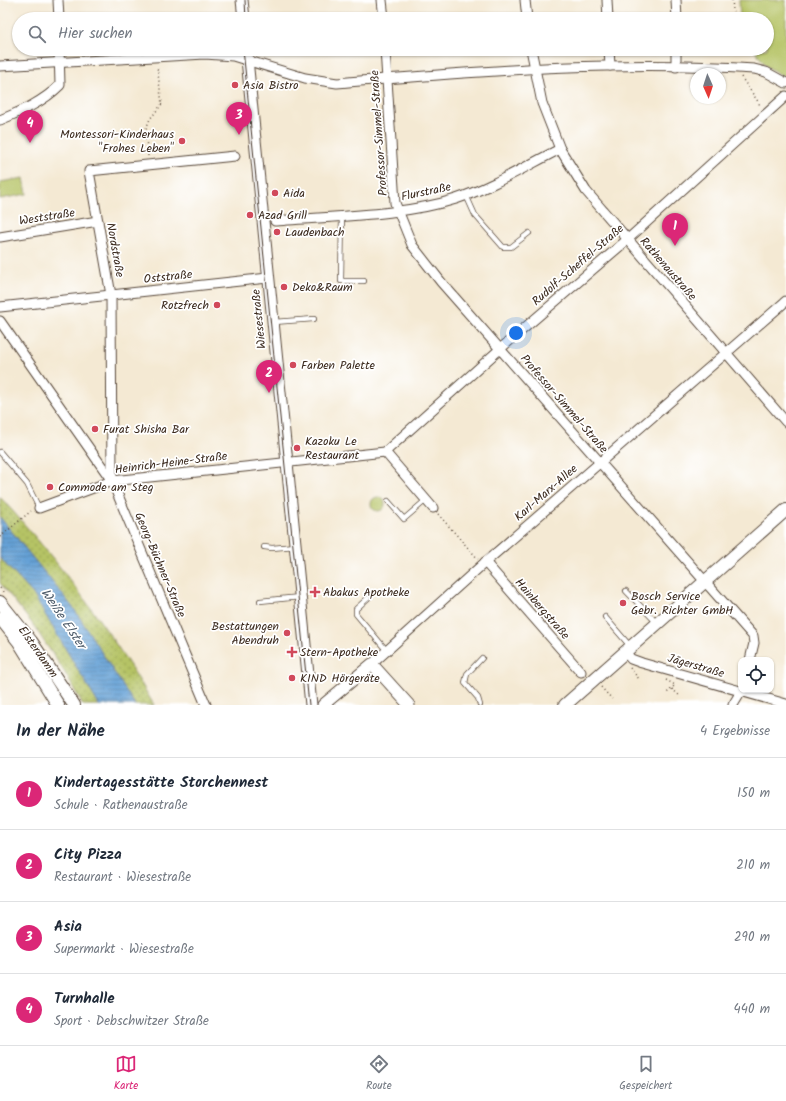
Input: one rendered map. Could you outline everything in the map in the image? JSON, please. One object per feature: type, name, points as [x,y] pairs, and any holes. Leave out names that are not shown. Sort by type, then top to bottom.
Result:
[{"type":"main road","points":[[565,705],[786,510]]},
{"type":"main road","name":"Elsterdamm","points":[[0,602],[36,647],[74,705]]},
{"type":"main road","name":"Elsterdamm","points":[[0,618],[19,642],[54,702]]},
{"type":"street","points":[[58,0],[59,12]]},
{"type":"street","points":[[242,0],[243,12]]},
{"type":"street","points":[[382,0],[383,12]]},
{"type":"street","points":[[525,0],[526,12]]},
{"type":"street","points":[[607,0],[608,12]]},
{"type":"street","points":[[676,0],[677,12]]},
{"type":"street","points":[[0,120],[18,113],[47,97],[60,85],[60,56]]},
{"type":"street","points":[[0,66],[60,64],[180,56]]},
{"type":"street","points":[[233,56],[305,78],[337,83],[534,67],[610,66],[734,67],[766,72],[786,83]]},
{"type":"street","name":"Wiesestraße","points":[[246,56],[311,705]]},
{"type":"street","name":"Professor-Simmel-Straße","points":[[385,56],[395,203],[414,248],[441,282],[600,464],[706,581],[753,636],[754,643],[751,657]]},
{"type":"street","name":"Rathenaustraße","points":[[532,56],[542,103],[560,149],[586,191],[725,354],[786,422]]},
{"type":"street","points":[[610,56],[610,66]]},
{"type":"street","points":[[676,56],[676,67]]},
{"type":"street","name":"Rudolf-Scheffel-Straße","points":[[385,452],[500,349],[627,240],[761,117],[786,96]]},
{"type":"street","name":"Flurstraße","points":[[275,221],[398,211],[429,206],[466,195],[560,149]]},
{"type":"street","name":"Nordstraße","points":[[112,481],[111,295],[89,171],[235,156]]},
{"type":"street","name":"Weststraße","points":[[0,237],[98,221]]},
{"type":"street","name":"Oststraße","points":[[0,307],[268,278]]},
{"type":"street","name":"Karl-Marx-Allee","points":[[323,705],[387,651],[484,563],[600,464],[786,301]]},
{"type":"street","name":"Georg-Büchner-Straße","points":[[0,321],[112,481],[206,705]]},
{"type":"street","points":[[286,462],[385,452],[433,508]]},
{"type":"street","name":"Heinrich-Heine-Straße","points":[[38,508],[112,481],[286,462]]},
{"type":"street","name":"Hainbergstraße","points":[[484,563],[581,672]]},
{"type":"street","name":"Jägerstraße","points":[[628,650],[631,659],[642,664],[738,690]]},
{"type":"street","points":[[372,664],[409,705]]},
{"type":"street","points":[[733,705],[740,693]]},
{"type":"street","name":"Jägerstraße","points":[[748,693],[786,704]]},
{"type":"lane","name":"Flurstraße","points":[[466,195],[475,215],[503,247],[511,247],[529,232]]},
{"type":"lane","points":[[342,215],[341,281],[364,281]]},
{"type":"lane","points":[[272,322],[314,319]]},
{"type":"lane","points":[[0,452],[27,484],[38,508]]},
{"type":"lane","points":[[388,501],[404,519],[426,500]]},
{"type":"lane","points":[[264,547],[272,548],[295,546]]},
{"type":"lane","points":[[626,591],[658,624]]},
{"type":"lane","points":[[260,601],[300,596]]},
{"type":"lane","points":[[368,598],[356,609],[356,614],[387,651]]},
{"type":"lane","points":[[605,616],[628,650]]},
{"type":"lane","points":[[480,705],[478,698],[465,683],[467,674],[482,658]]},
{"type":"path","points":[[732,0],[733,12]]},
{"type":"path","points":[[149,165],[144,131],[150,119],[162,104],[156,58]]},
{"type":"path","points":[[734,67],[759,103],[761,117]]},
{"type":"path","points":[[433,508],[484,563]]},
{"type":"path","points":[[0,537],[25,515]]},
{"type":"path","points":[[595,679],[612,699]]},
{"type":"path","points":[[666,680],[675,686],[666,694]]},
{"type":"path","points":[[672,689],[680,696]]},
{"type":"green space","points":[[739,0],[786,0],[786,78],[766,66],[759,56],[774,56],[774,12],[740,12]]},
{"type":"green space","points":[[24,178],[27,194],[0,199],[0,182]]},
{"type":"green space","points":[[0,497],[22,521],[83,597],[120,650],[154,705],[135,705],[74,609],[0,517]]},
{"type":"green space","points":[[375,497],[381,497],[385,501],[385,507],[381,511],[375,511],[371,507],[371,501]]},
{"type":"green space","points":[[0,558],[33,594],[99,705],[83,705],[62,668],[31,622],[0,583]]},
{"type":"water","name":"Weiße Elster","points":[[0,517],[74,609],[135,705],[99,705],[33,594],[0,558]]},
{"type":"tram line","points":[[245,0],[246,12]]},
{"type":"tram line","points":[[244,56],[309,705]]},
{"type":"place","name":"Asia Bistro","points":[[235,85]]},
{"type":"place","name":"Asia","points":[[239,135]]},
{"type":"place","name":"Montessori-Kinderhaus \"Frohes Leben\"","points":[[182,141]]},
{"type":"place","name":"Turnhalle","points":[[30,143]]},
{"type":"place","name":"Aida","points":[[275,193]]},
{"type":"place","name":"Azad Grill","points":[[250,215]]},
{"type":"place","name":"Laudenbach","points":[[277,232]]},
{"type":"place","name":"Kindertagesstätte Storchennest","points":[[675,246]]},
{"type":"place","name":"Deko&Raum","points":[[284,287]]},
{"type":"place","name":"Rotzfrech","points":[[217,305]]},
{"type":"place","name":"Farben Palette","points":[[293,365]]},
{"type":"place","name":"City Pizza","points":[[269,393]]},
{"type":"place","name":"Furat Shisha Bar","points":[[95,429]]},
{"type":"place","name":"Kazoku Le Restaurant","points":[[297,448]]},
{"type":"place","name":"Commode am Steg","points":[[50,487]]},
{"type":"place","name":"Abakus Apotheke","points":[[315,592]]},
{"type":"place","name":"Bosch Service Gebr. Richter GmbH","points":[[623,603]]},
{"type":"place","name":"Bestattungen Abendruh","points":[[287,633]]},
{"type":"place","name":"Stern-Apotheke","points":[[292,652]]},
{"type":"place","name":"KIND Hörgeräte","points":[[292,678]]}]
